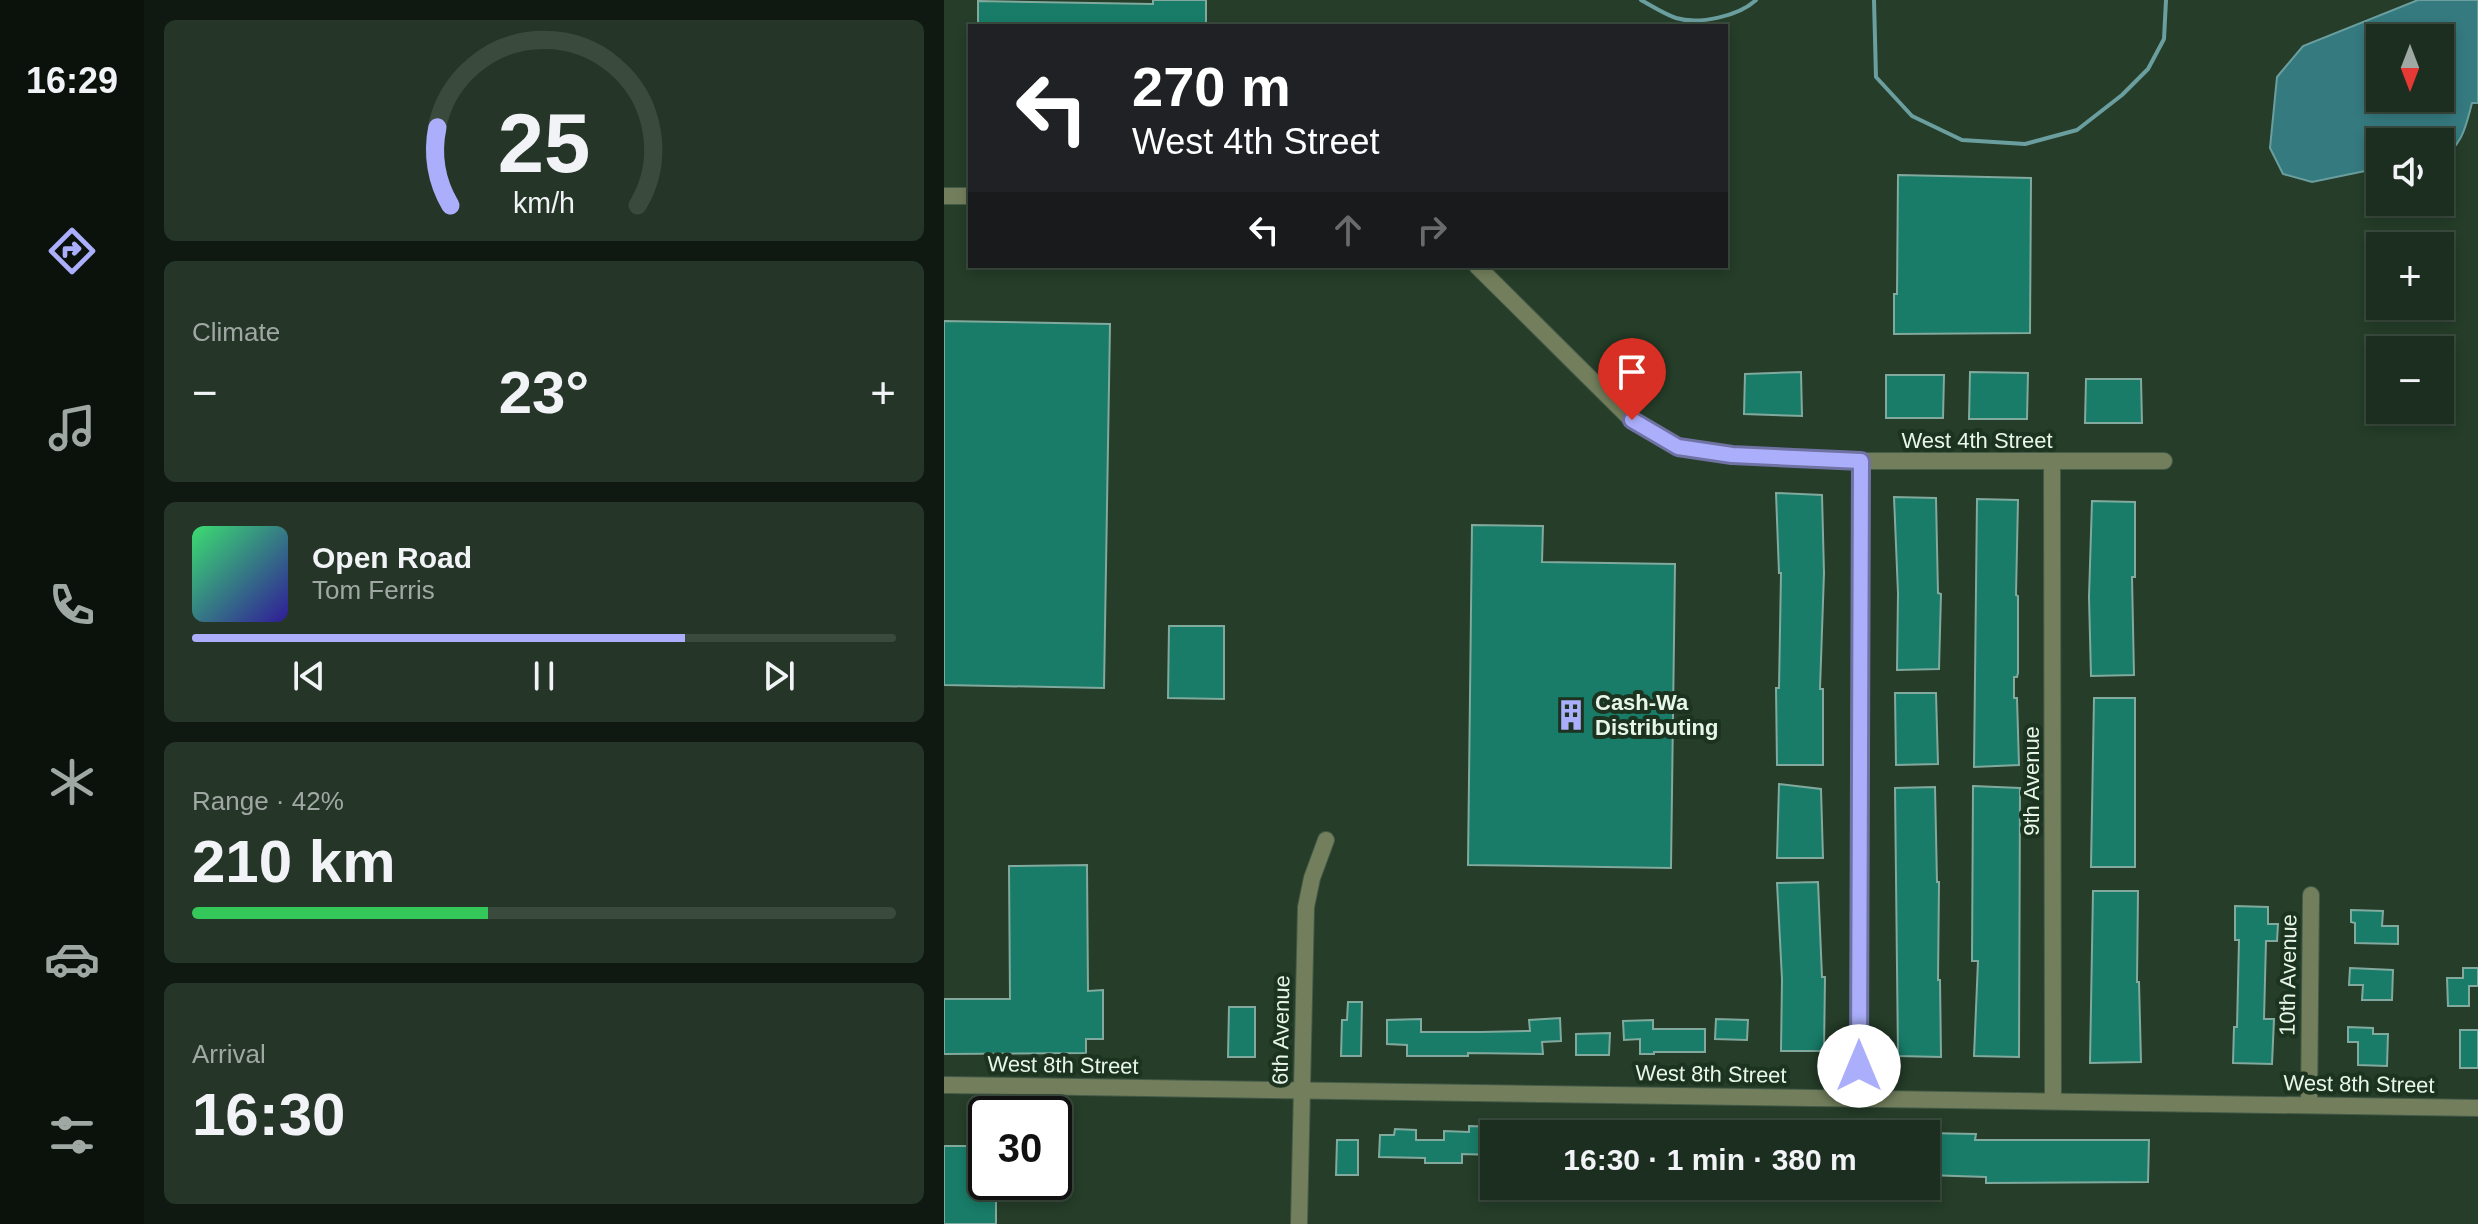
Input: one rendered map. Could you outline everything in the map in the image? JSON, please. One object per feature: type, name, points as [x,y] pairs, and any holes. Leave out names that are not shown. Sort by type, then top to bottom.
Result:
[{"type":"street","points":[[944,196],[968,196]]},
{"type":"street","name":"West 4th Street","points":[[1479,268],[1632,420],[1678,447],[1732,455],[1861,461],[2164,461]]},
{"type":"street","points":[[1859,1098],[1861,461]]},
{"type":"street","name":"9th Avenue","points":[[2052,462],[2053,1101]]},
{"type":"street","name":"6th Avenue","points":[[1299,1224],[1306,907],[1312,878],[1326,840]]},
{"type":"street","name":"10th Avenue","points":[[2309,1104],[2311,895]]},
{"type":"street","name":"West 8th Street","points":[[944,1085],[2478,1108]]},
{"type":"water","points":[[2418,0],[2478,0],[2478,103],[2472,103],[2454,148],[2454,128],[2366,128],[2366,171],[2312,182],[2283,174],[2270,148],[2277,77],[2303,46]]},
{"type":"building","points":[[1153,0],[1206,0],[1206,24],[978,24],[978,1],[1153,4]]},
{"type":"building","points":[[1898,175],[2031,178],[2030,333],[1894,334]]},
{"type":"building","points":[[944,321],[1110,324],[1104,688],[944,685]]},
{"type":"building","points":[[1801,372],[1802,416],[1744,414],[1745,374]]},
{"type":"building","points":[[1970,372],[2028,373],[2027,419],[1969,419]]},
{"type":"building","points":[[1886,375],[1944,375],[1943,418],[1886,418]]},
{"type":"building","points":[[2086,379],[2141,379],[2142,423],[2085,423]]},
{"type":"building","points":[[1776,493],[1822,495],[1824,573],[1820,689],[1823,689],[1823,765],[1777,765],[1776,688],[1779,688],[1781,573]]},
{"type":"building","points":[[1894,497],[1936,498],[1938,593],[1941,594],[1939,669],[1897,670]]},
{"type":"building","points":[[1977,499],[2018,500],[2018,673],[2014,677],[2014,698],[2017,698],[2019,765],[1974,767]]},
{"type":"building","points":[[2092,501],[2135,502],[2135,577],[2132,577],[2134,675],[2091,676],[2089,597]]},
{"type":"building","name":"Cash-Wa Distributing","points":[[1472,525],[1543,526],[1542,562],[1675,564],[1671,868],[1468,865]]},
{"type":"building","points":[[1169,626],[1224,626],[1224,699],[1168,698]]},
{"type":"building","points":[[1895,693],[1936,693],[1938,764],[1896,765]]},
{"type":"building","points":[[2094,698],[2135,698],[2135,867],[2091,867]]},
{"type":"building","points":[[1779,784],[1821,789],[1823,858],[1777,858]]},
{"type":"building","points":[[1973,786],[2020,788],[2019,1057],[1974,1056],[1978,961],[1972,961]]},
{"type":"building","points":[[1935,787],[1941,1057],[1898,1056],[1895,788]]},
{"type":"building","points":[[1087,865],[1088,991],[1103,990],[1103,1039],[1086,1039],[1086,1053],[944,1054],[944,999],[1010,999],[1009,866]]},
{"type":"building","points":[[1818,882],[1822,977],[1825,977],[1824,1051],[1781,1051],[1782,979],[1777,883]]},
{"type":"building","points":[[2093,891],[2138,891],[2137,982],[2141,1062],[2090,1063]]},
{"type":"building","points":[[2235,906],[2268,907],[2268,924],[2278,924],[2277,941],[2266,941],[2264,1019],[2274,1019],[2272,1064],[2233,1063],[2239,940],[2235,940]]},
{"type":"building","points":[[2351,910],[2383,911],[2382,926],[2398,926],[2398,944],[2355,943],[2355,923],[2351,922]]},
{"type":"building","points":[[2350,968],[2393,970],[2392,1000],[2362,1000],[2363,985],[2349,985]]},
{"type":"building","points":[[2463,968],[2478,968],[2478,986],[2469,986],[2469,1006],[2448,1006],[2447,978],[2463,978]]},
{"type":"building","points":[[1348,1002],[1362,1002],[1361,1056],[1341,1056],[1342,1020],[1347,1020]]},
{"type":"building","points":[[1229,1007],[1255,1007],[1255,1057],[1228,1057]]},
{"type":"building","points":[[1560,1018],[1561,1041],[1542,1042],[1543,1054],[1407,1056],[1407,1045],[1387,1044],[1387,1020],[1421,1019],[1421,1032],[1481,1032],[1530,1031],[1529,1020]]},
{"type":"building","points":[[1716,1019],[1748,1020],[1747,1040],[1715,1039]]},
{"type":"building","points":[[1653,1020],[1653,1029],[1705,1029],[1705,1052],[1640,1054],[1640,1039],[1624,1040],[1623,1021]]},
{"type":"building","points":[[2348,1027],[2373,1028],[2373,1034],[2388,1034],[2387,1066],[2358,1065],[2358,1042],[2348,1042]]},
{"type":"building","points":[[2460,1030],[2478,1030],[2478,1068],[2460,1068]]},
{"type":"building","points":[[1610,1033],[1609,1055],[1576,1055],[1576,1034]]},
{"type":"building","points":[[1469,1126],[1480,1126],[1480,1155],[1462,1154],[1462,1163],[1425,1163],[1425,1158],[1379,1157],[1380,1135],[1394,1135],[1395,1129],[1416,1130],[1416,1140],[1444,1140],[1444,1131],[1469,1132]]},
{"type":"building","points":[[1940,1133],[1976,1134],[1975,1140],[2149,1140],[2148,1182],[1986,1183],[1986,1177],[1940,1175]]},
{"type":"building","points":[[1337,1140],[1358,1140],[1358,1175],[1336,1175]]},
{"type":"building","points":[[944,1146],[968,1146],[968,1200],[996,1200],[996,1224],[944,1224]]},
{"type":"waterway","points":[[1641,0],[1685,20],[1707,20],[1729,15],[1756,0]]},
{"type":"waterway","points":[[1874,0],[1876,77],[1912,116],[1962,140],[2025,144],[2077,130],[2122,95],[2148,69],[2164,39],[2166,0]]},
{"type":"place","name":"Cash-Wa Distributing","points":[[1571,715]]},
{"type":"route","points":[[1632,420],[1678,447],[1732,455],[1861,461],[1859,1066]]}]
